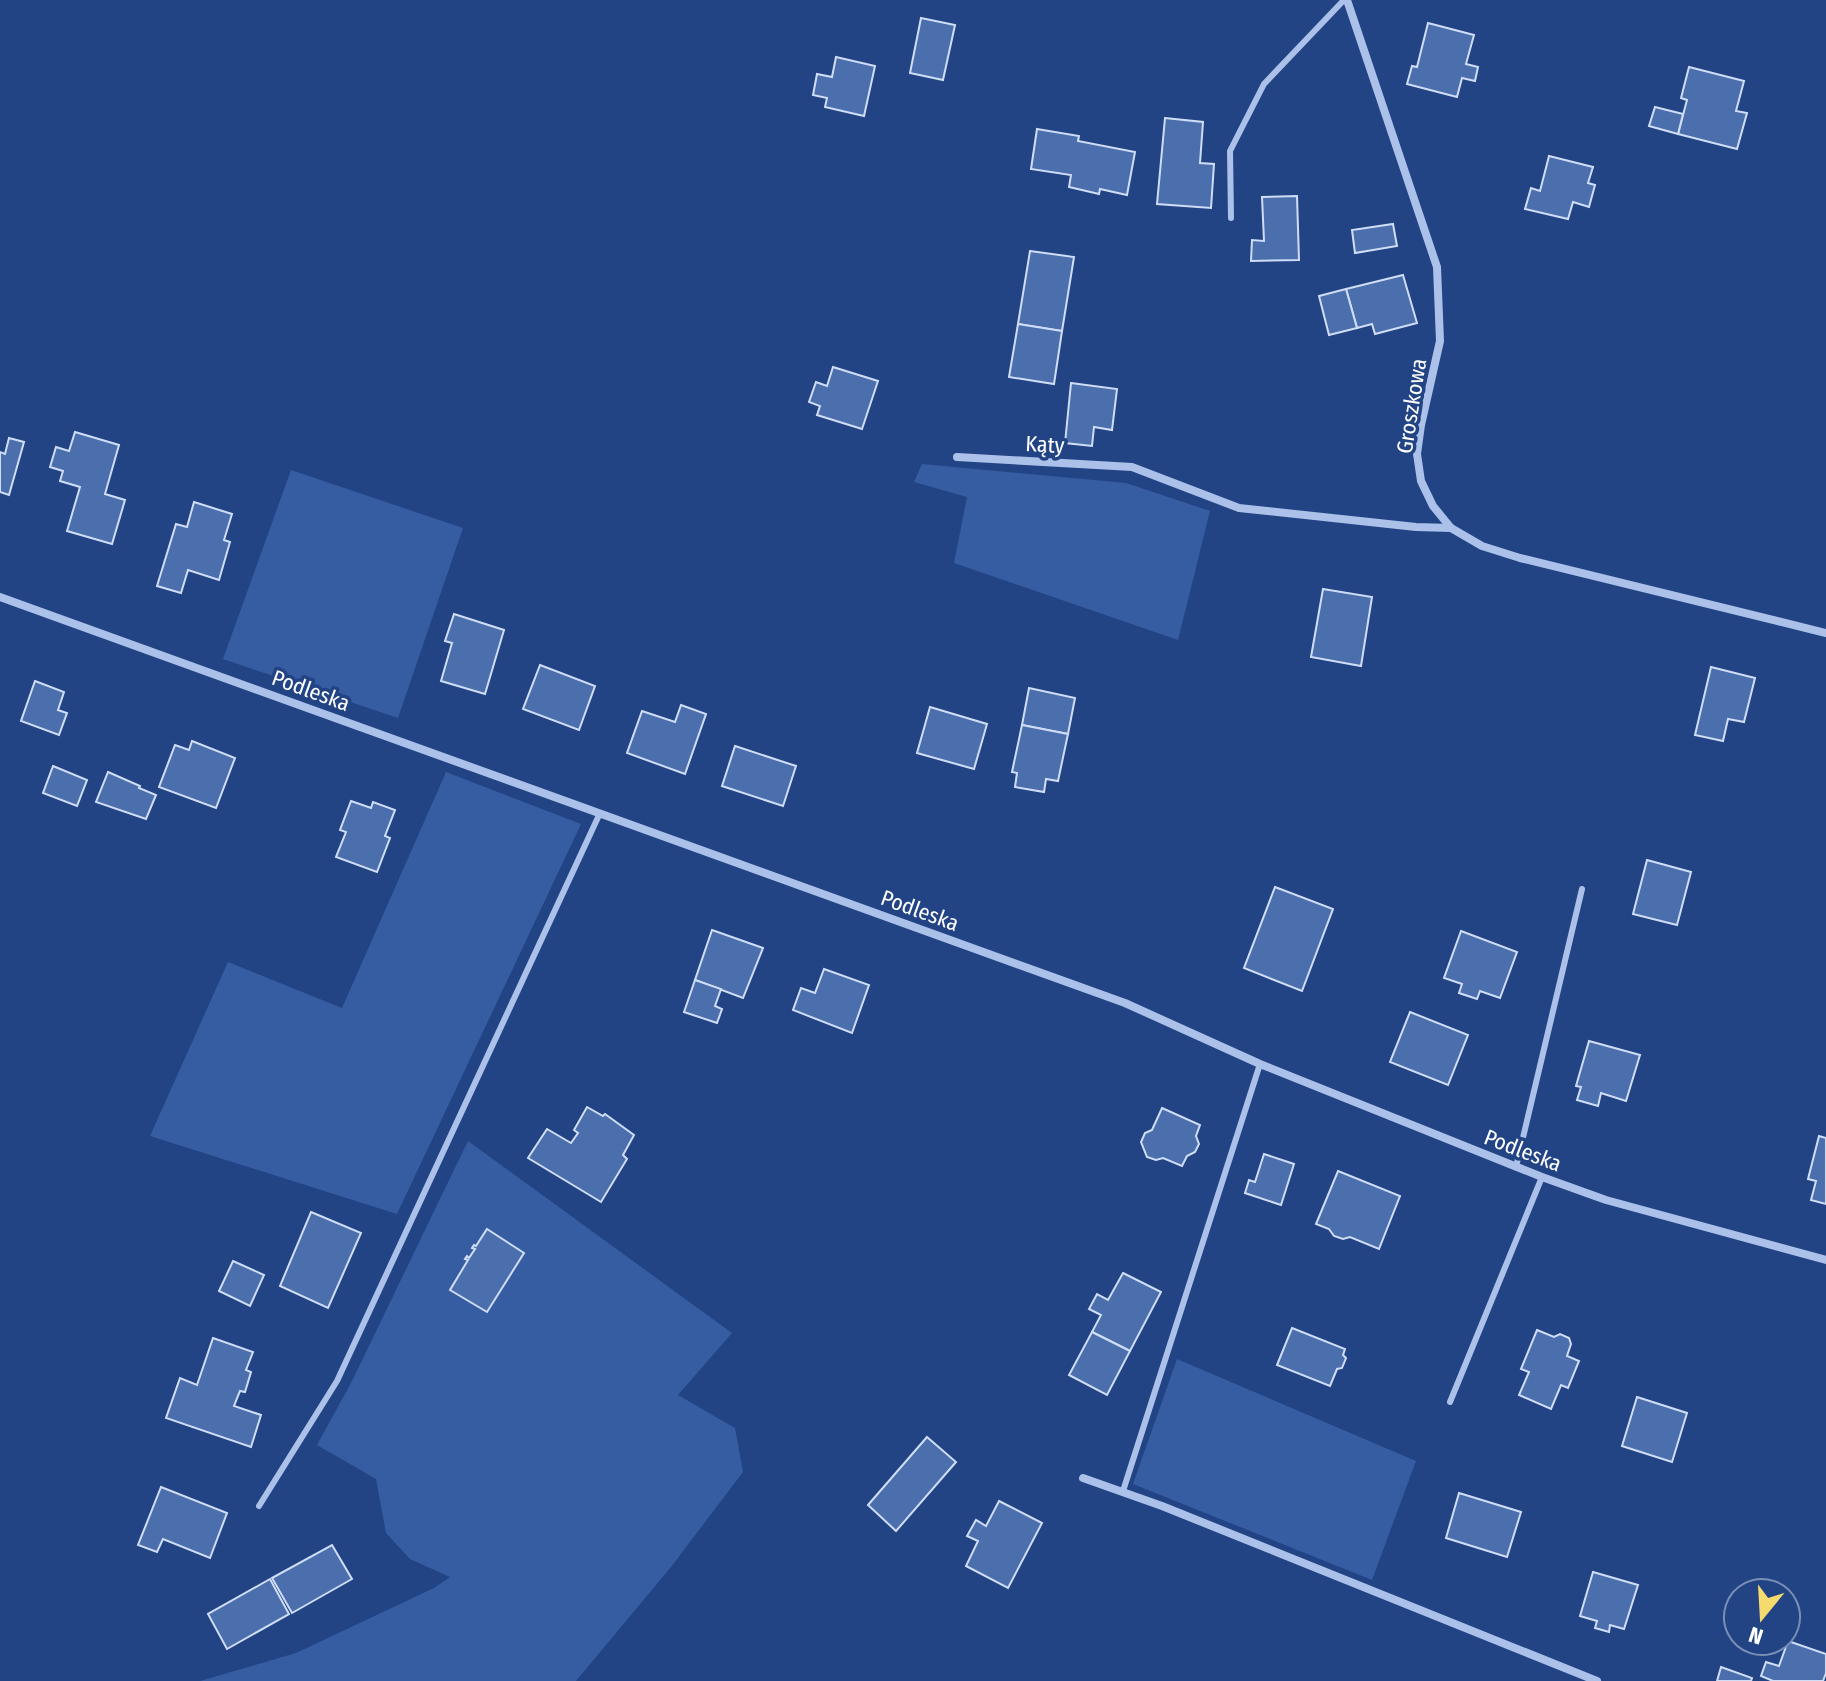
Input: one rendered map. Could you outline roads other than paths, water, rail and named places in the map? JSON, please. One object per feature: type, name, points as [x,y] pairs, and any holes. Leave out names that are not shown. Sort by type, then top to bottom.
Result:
[{"type":"street","name":"Groszkowa","points":[[1345,0],[1437,267],[1440,341],[1417,454],[1421,481],[1433,506],[1451,528],[1482,546],[1826,633]]},
{"type":"street","name":"Kąty","points":[[957,457],[1132,467],[1239,508],[1451,528]]},
{"type":"street","name":"Podleska","points":[[0,597],[1125,1003],[1260,1064],[1542,1177],[1606,1200],[1826,1260]]},
{"type":"street","points":[[1083,1478],[1123,1491],[1597,1681]]},
{"type":"lane","points":[[1231,218],[1230,151],[1264,84],[1345,0]]},
{"type":"lane","points":[[259,1506],[337,1381],[600,813]]},
{"type":"lane","points":[[1516,1167],[1582,889]]},
{"type":"lane","points":[[1123,1491],[1260,1064]]},
{"type":"lane","points":[[1450,1402],[1542,1177]]}]
